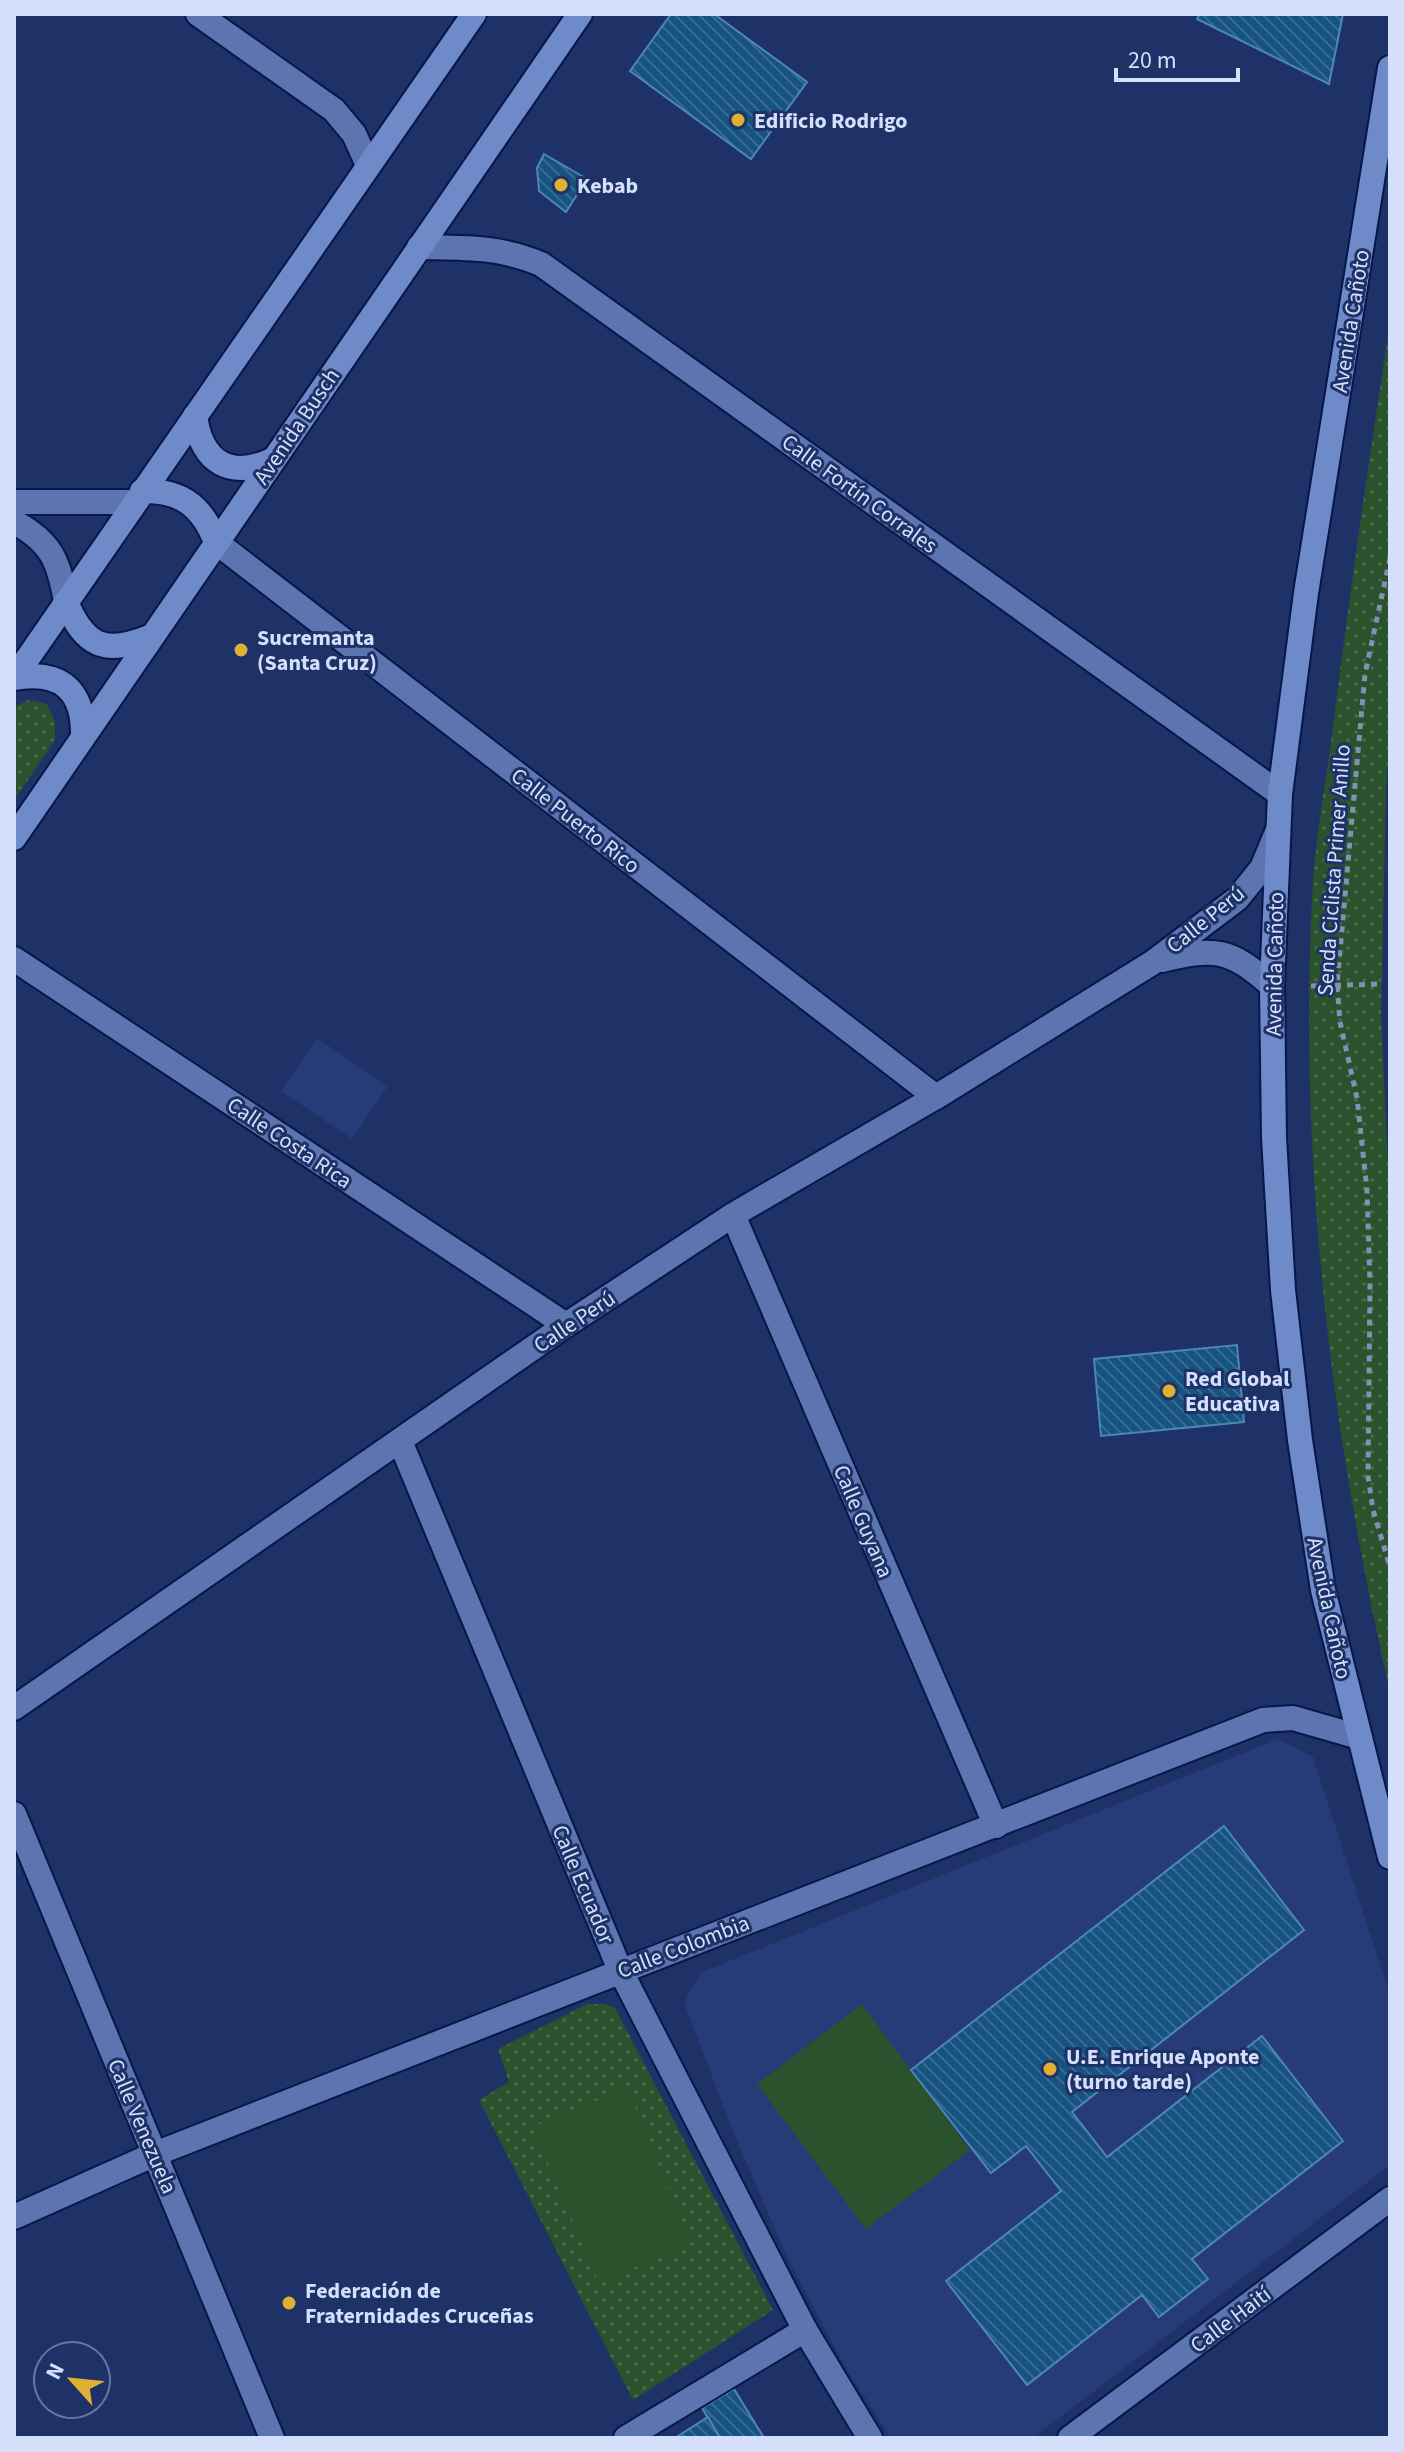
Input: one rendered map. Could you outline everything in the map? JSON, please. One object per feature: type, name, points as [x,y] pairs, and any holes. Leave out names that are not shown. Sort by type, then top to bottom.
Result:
[{"type":"main road","points":[[14,678],[474,14]]},
{"type":"main road","name":"Avenida Busch","points":[[14,838],[580,14]]},
{"type":"main road","name":"Avenida Cañoto","points":[[1390,68],[1306,593],[1280,794],[1272,986],[1274,1153],[1283,1290],[1298,1425],[1323,1590],[1390,1857]]},
{"type":"main road","points":[[195,416],[198,439],[211,457],[231,468],[253,469],[274,459]]},
{"type":"main road","points":[[138,496],[159,490],[189,502],[201,513],[216,542]]},
{"type":"main road","points":[[66,602],[77,627],[98,644],[125,647],[150,637]]},
{"type":"main road","points":[[14,678],[36,674],[58,680],[74,694],[83,715],[83,737]]},
{"type":"main road","points":[[1372,1793],[1390,1811]]},
{"type":"street","points":[[198,14],[334,110],[354,134],[368,165]]},
{"type":"street","name":"Calle Fortín Corrales","points":[[419,247],[483,248],[513,252],[541,264],[1280,794]]},
{"type":"street","points":[[14,502],[138,496]]},
{"type":"street","points":[[14,522],[50,547],[60,571],[66,602]]},
{"type":"street","name":"Calle Puerto Rico","points":[[216,542],[936,1097]]},
{"type":"street","name":"Calle Perú","points":[[14,1708],[566,1325],[733,1215],[936,1097],[1152,963],[1237,899],[1262,868],[1278,831]]},
{"type":"street","name":"Calle Perú","points":[[1152,963],[1194,952],[1224,954],[1244,962],[1272,986]]},
{"type":"street","name":"Calle Costa Rica","points":[[14,959],[566,1325]]},
{"type":"street","name":"Calle Guyana","points":[[733,1215],[996,1826]]},
{"type":"street","name":"Calle Ecuador","points":[[400,1441],[620,1970],[805,2330],[870,2438]]},
{"type":"street","name":"Calle Colombia","points":[[14,2217],[155,2154],[1263,1720],[1293,1718],[1359,1737]]},
{"type":"street","name":"Calle Venezuela","points":[[14,1814],[272,2438]]},
{"type":"street","name":"Calle Haití","points":[[1070,2438],[1390,2199]]},
{"type":"street","points":[[626,2438],[805,2330]]},
{"type":"path","name":"Senda Ciclista Primer Anillo","points":[[1390,558],[1365,674],[1337,985],[1340,1022],[1357,1098],[1367,1190],[1370,1285],[1368,1476],[1373,1510],[1390,1567]]},
{"type":"path","points":[[1311,986],[1381,984]]},
{"type":"shaded area","points":[[317,1038],[388,1086],[352,1139],[281,1091]]},
{"type":"shaded area","name":"U.E. Enrique Aponte (turno tarde)","points":[[1278,1739],[1313,1757],[1390,1995],[1390,2165],[1033,2438],[891,2438],[848,2372],[787,2257],[735,2136],[684,2003],[700,1973]]},
{"type":"green space","points":[[1390,322],[1390,733],[1381,1016],[1390,1209],[1390,1692],[1351,1496],[1324,1299],[1310,1100],[1309,1000],[1317,838]]},
{"type":"green space","points":[[28,700],[47,704],[55,721],[55,740],[14,800],[14,707]]},
{"type":"green space","points":[[587,2004],[604,2004],[615,2008],[773,2310],[633,2400],[479,2100],[509,2082],[498,2049]]},
{"type":"green space","points":[[862,2004],[970,2150],[866,2229],[757,2084]]},
{"type":"green space","points":[[627,2088],[692,2243],[599,2283],[533,2127]]},
{"type":"building","name":"Edificio Rodrigo","points":[[671,14],[714,14],[807,82],[751,159],[630,71]]},
{"type":"building","points":[[1200,14],[1343,14],[1329,84],[1197,19]]},
{"type":"building","name":"Kebab","points":[[544,154],[587,179],[566,212],[539,191],[537,168]]},
{"type":"building","name":"Red Global Educativa","points":[[1237,1345],[1244,1422],[1101,1436],[1094,1359]]},
{"type":"building","points":[[1224,1826],[1304,1930],[1072,2112],[1107,2157],[1262,2036],[1343,2141],[1192,2259],[1208,2279],[1159,2317],[1142,2295],[1027,2385],[946,2281],[1061,2191],[1026,2146],[991,2173],[911,2070]]},
{"type":"building","points":[[734,2389],[764,2438],[720,2438],[702,2408]]},
{"type":"building","points":[[708,2417],[720,2438],[675,2438]]},
{"type":"place","name":"Edificio Rodrigo","points":[[738,120]]},
{"type":"place","name":"Kebab","points":[[561,185]]},
{"type":"place","name":"Sucremanta (Santa Cruz)","points":[[241,650]]},
{"type":"place","name":"Red Global Educativa","points":[[1169,1391]]},
{"type":"place","name":"U.E. Enrique Aponte (turno tarde)","points":[[1050,2069]]},
{"type":"place","name":"Federación de Fraternidades Cruceñas","points":[[289,2303]]}]
